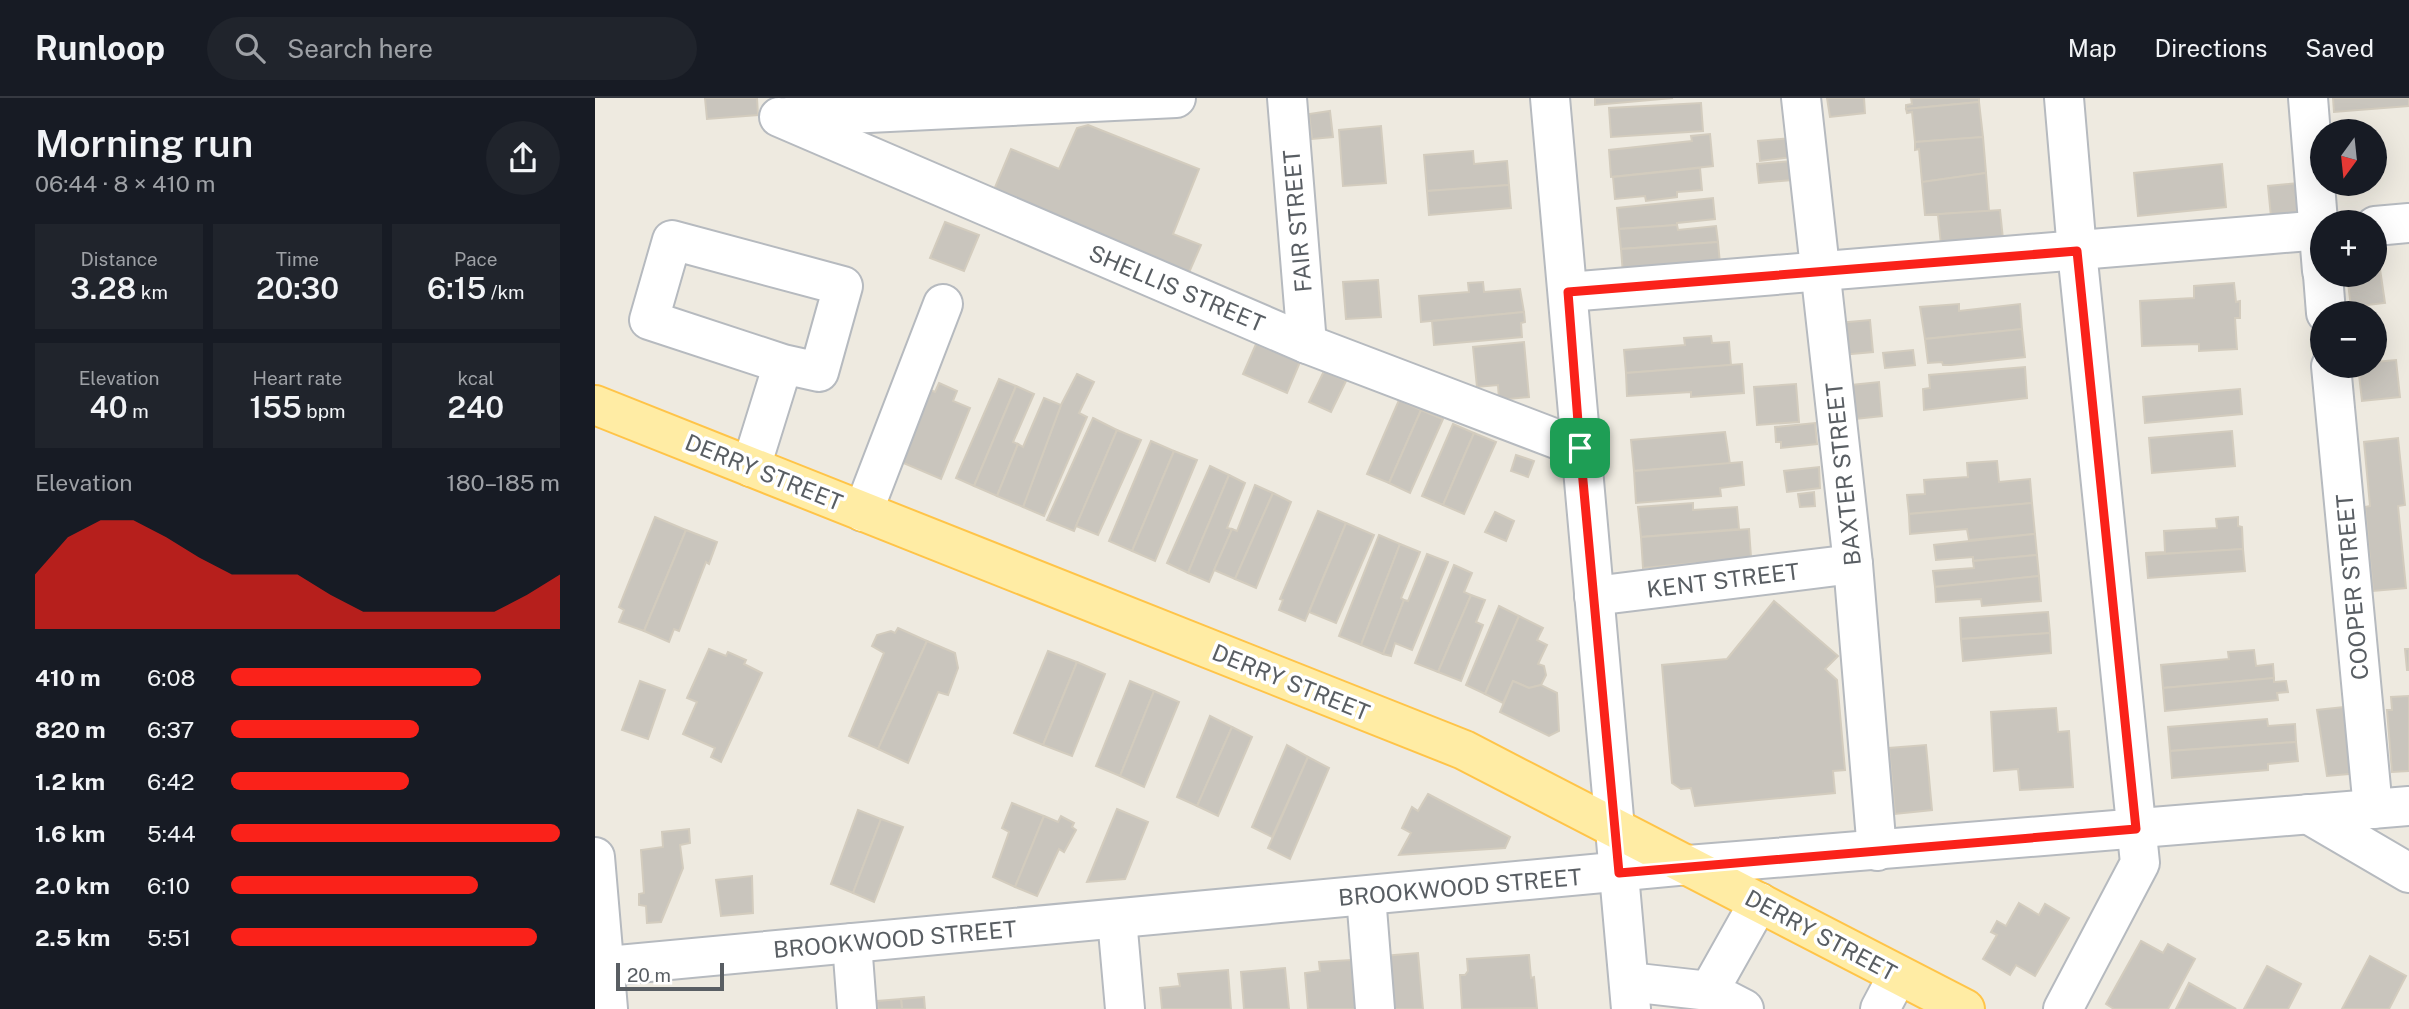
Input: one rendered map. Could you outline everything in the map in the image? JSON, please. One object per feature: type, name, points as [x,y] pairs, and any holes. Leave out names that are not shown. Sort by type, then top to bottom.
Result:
[{"type":"main road","name":"DERRY STREET","points":[[595,405],[1464,750],[1965,1009]]},
{"type":"street","points":[[778,107],[1176,98]]},
{"type":"street","name":"FAIR STREET","points":[[1287,98],[1307,344]]},
{"type":"street","points":[[1550,98],[1630,996],[1709,991],[1744,1009]]},
{"type":"street","name":"BAXTER STREET","points":[[1801,98],[1853,564],[1877,851]]},
{"type":"street","points":[[2063,1009],[2140,863],[2077,251],[2064,98]]},
{"type":"street","points":[[2308,98],[2318,210]]},
{"type":"street","name":"SHELLIS STREET","points":[[778,107],[1307,344],[1580,448]]},
{"type":"street","points":[[2387,225],[2409,223]]},
{"type":"street","points":[[1568,292],[2310,231]]},
{"type":"street","points":[[673,240],[843,286],[819,372],[783,364],[649,320],[673,240]]},
{"type":"street","points":[[863,512],[943,304]]},
{"type":"street","points":[[751,467],[783,364]]},
{"type":"street","name":"COOPER STREET","points":[[2333,378],[2391,807]]},
{"type":"street","name":"KENT STREET","points":[[1594,596],[1853,564]]},
{"type":"street","name":"BROOKWOOD STREET","points":[[600,966],[1688,865],[2391,807]]},
{"type":"street","points":[[2308,814],[2409,873]]},
{"type":"street","points":[[595,857],[600,966],[608,1009]]},
{"type":"street","points":[[1366,896],[1375,1009]]},
{"type":"street","points":[[1709,991],[1759,902]]},
{"type":"street","points":[[1117,919],[1125,1009]]},
{"type":"street","points":[[852,943],[857,1009]]},
{"type":"street","points":[[1880,1009],[1898,975]]},
{"type":"building","points":[[705,98],[757,98],[758,115],[707,119]]},
{"type":"building","points":[[1595,98],[1673,98],[1595,105]]},
{"type":"building","points":[[1827,98],[1864,98],[1865,113],[1830,117]]},
{"type":"building","points":[[1911,98],[1979,98],[1979,102],[1906,109],[1906,105],[1912,104]]},
{"type":"building","points":[[2333,98],[2409,98],[2409,106],[2334,112]]},
{"type":"building","points":[[1979,102],[1983,137],[1915,142],[1912,112],[1907,113],[1906,109]]},
{"type":"building","points":[[1701,103],[1703,131],[1611,137],[1609,108]]},
{"type":"building","points":[[1330,111],[1333,137],[1312,139],[1309,114]]},
{"type":"building","points":[[1088,125],[1199,169],[1173,234],[1201,245],[1187,277],[991,197],[1011,149],[1059,169],[1077,128]]},
{"type":"building","points":[[1381,126],[1386,183],[1343,186],[1339,130]]},
{"type":"building","points":[[1710,134],[1713,166],[1611,177],[1609,150],[1692,141],[1691,136]]},
{"type":"building","points":[[1983,137],[1986,173],[1922,182],[1919,149],[1915,150],[1915,142]]},
{"type":"building","points":[[1791,138],[1793,157],[1760,161],[1758,141]]},
{"type":"building","points":[[1473,151],[1474,164],[1507,161],[1509,185],[1427,191],[1424,155]]},
{"type":"building","points":[[1791,161],[1792,180],[1759,183],[1757,164]]},
{"type":"building","points":[[2222,164],[2226,207],[2138,216],[2134,173]]},
{"type":"building","points":[[1700,168],[1702,190],[1677,192],[1677,197],[1646,201],[1645,196],[1615,199],[1613,177]]},
{"type":"building","points":[[1986,173],[1989,211],[1925,215],[1922,182]]},
{"type":"building","points":[[2308,182],[2312,210],[2271,217],[2268,186]]},
{"type":"building","points":[[1509,185],[1511,208],[1429,215],[1427,191]]},
{"type":"building","points":[[1713,198],[1715,219],[1619,229],[1617,208]]},
{"type":"building","points":[[2000,210],[2003,239],[1941,245],[1938,215],[1925,215]]},
{"type":"building","points":[[945,222],[979,235],[964,271],[930,258]]},
{"type":"building","points":[[1677,225],[1678,230],[1716,226],[1718,242],[1621,249],[1619,229]]},
{"type":"building","points":[[1718,242],[1720,264],[1623,274],[1621,249]]},
{"type":"building","points":[[1378,280],[1381,317],[1346,319],[1343,282]]},
{"type":"building","points":[[1483,282],[1484,292],[1520,289],[1524,312],[1421,322],[1419,296],[1469,292],[1468,283]]},
{"type":"building","points":[[2234,283],[2236,302],[2240,301],[2240,318],[2235,318],[2237,349],[2199,351],[2199,344],[2142,346],[2140,301],[2194,298],[2194,286]]},
{"type":"building","points":[[2348,287],[2383,287],[2385,301],[2350,301]]},
{"type":"building","points":[[1959,304],[1959,311],[2020,304],[2022,329],[1925,339],[1920,307]]},
{"type":"building","points":[[1524,312],[1525,322],[1521,323],[1522,337],[1434,345],[1432,321]]},
{"type":"building","points":[[1870,320],[1873,352],[1841,355],[1838,323]]},
{"type":"building","points":[[2022,329],[2025,357],[1951,365],[1943,365],[1942,362],[1928,363],[1925,339]]},
{"type":"building","points":[[1711,336],[1712,343],[1729,342],[1731,365],[1626,373],[1624,350],[1685,345],[1684,338]]},
{"type":"building","points":[[1524,342],[1529,397],[1499,400],[1498,385],[1477,387],[1473,347]]},
{"type":"building","points":[[1256,344],[1300,362],[1287,393],[1243,374]]},
{"type":"building","points":[[1913,350],[1915,365],[1885,368],[1883,353]]},
{"type":"building","points":[[2396,360],[2400,397],[2362,401],[2359,378],[2387,378],[2387,361]]},
{"type":"building","points":[[1742,364],[1744,393],[1691,397],[1691,392],[1627,396],[1626,373]]},
{"type":"building","points":[[2025,367],[2027,398],[1924,410],[1923,389],[1930,388],[1929,375]]},
{"type":"building","points":[[1324,371],[1346,381],[1331,412],[1309,402]]},
{"type":"building","points":[[1077,374],[1094,382],[1079,413],[1087,417],[1044,516],[1023,507],[1061,405]]},
{"type":"building","points":[[999,379],[1016,386],[974,486],[956,478]]},
{"type":"building","points":[[1879,382],[1882,416],[1846,420],[1842,386]]},
{"type":"building","points":[[939,383],[957,391],[953,401],[970,408],[941,479],[894,459],[924,387],[935,392]]},
{"type":"building","points":[[1796,384],[1799,422],[1757,425],[1754,387]]},
{"type":"building","points":[[1016,386],[1034,394],[1013,442],[1018,444],[997,496],[974,486]]},
{"type":"building","points":[[2240,389],[2242,414],[2145,423],[2143,397]]},
{"type":"building","points":[[1044,398],[1061,405],[1023,507],[997,496],[1018,444],[1023,447]]},
{"type":"building","points":[[1399,400],[1421,410],[1389,483],[1367,474]]},
{"type":"building","points":[[1421,410],[1443,419],[1410,493],[1389,483]]},
{"type":"building","points":[[1093,418],[1117,430],[1074,531],[1047,520]]},
{"type":"building","points":[[1815,423],[1817,444],[1781,448],[1781,442],[1776,442],[1775,427]]},
{"type":"building","points":[[1453,424],[1474,433],[1443,505],[1422,496]]},
{"type":"building","points":[[1117,430],[1141,440],[1098,535],[1076,526]]},
{"type":"building","points":[[2232,431],[2235,466],[2152,473],[2149,438]]},
{"type":"building","points":[[1725,432],[1730,464],[1634,471],[1631,440]]},
{"type":"building","points":[[1474,433],[1496,442],[1464,514],[1443,505]]},
{"type":"building","points":[[2398,438],[2405,505],[2398,506],[2406,588],[2373,591],[2365,507],[2370,506],[2364,442]]},
{"type":"building","points":[[1151,441],[1174,451],[1132,551],[1109,541]]},
{"type":"building","points":[[1174,451],[1197,460],[1155,561],[1132,551]]},
{"type":"building","points":[[1516,455],[1534,461],[1528,477],[1511,471]]},
{"type":"building","points":[[1997,461],[1999,482],[2030,479],[2032,503],[1909,514],[1907,495],[1925,494],[1924,480],[1968,477],[1967,463]]},
{"type":"building","points":[[1742,462],[1744,485],[1720,488],[1721,496],[1636,503],[1634,471]]},
{"type":"building","points":[[1210,466],[1229,475],[1188,573],[1167,563]]},
{"type":"building","points":[[1819,467],[1820,488],[1787,492],[1784,471]]},
{"type":"building","points":[[1229,475],[1245,483],[1227,528],[1232,529],[1209,582],[1188,573]]},
{"type":"building","points":[[1255,485],[1273,493],[1235,579],[1214,570],[1232,529],[1237,531]]},
{"type":"building","points":[[1814,492],[1815,506],[1800,507],[1798,494]]},
{"type":"building","points":[[1273,493],[1291,502],[1256,588],[1235,579]]},
{"type":"building","points":[[1693,503],[1693,510],[1737,507],[1739,529],[1641,537],[1638,507]]},
{"type":"building","points":[[2032,503],[2035,534],[1969,540],[1967,529],[1910,534],[1909,514]]},
{"type":"building","points":[[1318,511],[1346,523],[1305,621],[1279,610],[1283,600],[1280,599]]},
{"type":"building","points":[[1495,512],[1514,521],[1506,541],[1485,532]]},
{"type":"building","points":[[655,517],[686,530],[644,631],[619,622],[624,610],[619,607]]},
{"type":"building","points":[[2238,517],[2238,526],[2242,527],[2243,549],[2146,555],[2165,552],[2164,531],[2217,528],[2216,519]]},
{"type":"building","points":[[1346,523],[1374,535],[1336,623],[1309,612]]},
{"type":"building","points":[[1749,529],[1751,557],[1740,558],[1741,563],[1695,567],[1695,563],[1643,568],[1641,537]]},
{"type":"building","points":[[686,530],[717,542],[709,564],[706,562],[679,631],[674,629],[669,642],[644,631]]},
{"type":"building","points":[[2035,534],[2037,555],[1973,561],[1973,557],[1936,560],[1934,545]]},
{"type":"building","points":[[1379,535],[1400,544],[1361,645],[1339,636]]},
{"type":"building","points":[[1400,544],[1420,552],[1401,598],[1404,600],[1383,654],[1361,645]]},
{"type":"building","points":[[2243,549],[2245,571],[2148,578],[2146,555]]},
{"type":"building","points":[[1427,554],[1448,562],[1412,650],[1395,643],[1391,656],[1383,654],[1404,600],[1408,601]]},
{"type":"building","points":[[2037,555],[2039,576],[1935,587],[1933,571],[1974,568],[1973,561]]},
{"type":"building","points":[[1454,565],[1472,573],[1464,592],[1471,595],[1438,672],[1415,663]]},
{"type":"building","points":[[2039,576],[2041,601],[1982,606],[1981,599],[1936,602],[1935,587]]},
{"type":"building","points":[[1471,595],[1485,600],[1476,622],[1483,625],[1461,681],[1438,672]]},
{"type":"building","points":[[1774,601],[1838,656],[1825,669],[1837,680],[1845,770],[1833,771],[1835,793],[1695,806],[1691,788],[1681,789],[1672,783],[1662,665],[1727,659]]},
{"type":"building","points":[[1499,606],[1519,616],[1485,694],[1466,685]]},
{"type":"building","points":[[2048,612],[2050,633],[1961,639],[1960,618]]},
{"type":"building","points":[[1519,616],[1543,628],[1537,640],[1547,645],[1538,664],[1544,666],[1546,675],[1541,685],[1529,688],[1513,681],[1503,703],[1485,694]]},
{"type":"building","points":[[898,628],[927,641],[878,749],[849,736],[884,653],[872,646],[877,635],[891,631],[895,633]]},
{"type":"building","points":[[2050,633],[2051,653],[1963,661],[1961,639]]},
{"type":"building","points":[[927,641],[955,653],[958,668],[948,695],[938,692],[908,763],[878,749]]},
{"type":"building","points":[[709,649],[726,656],[728,652],[746,660],[744,664],[762,673],[721,762],[711,757],[715,748],[683,734],[697,702],[687,698]]},
{"type":"building","points":[[2405,649],[2409,649],[2409,670],[2407,670]]},
{"type":"building","points":[[2254,650],[2256,666],[2273,664],[2274,678],[2163,688],[2161,665],[2229,659],[2228,652]]},
{"type":"building","points":[[1048,651],[1077,662],[1043,745],[1014,733]]},
{"type":"building","points":[[1077,662],[1105,674],[1072,756],[1043,745]]},
{"type":"building","points":[[2274,678],[2274,682],[2286,681],[2288,692],[2277,693],[2278,700],[2165,711],[2163,688]]},
{"type":"building","points":[[640,681],[665,690],[648,739],[622,730]]},
{"type":"building","points":[[1130,681],[1154,691],[1120,776],[1096,766]]},
{"type":"building","points":[[1513,681],[1529,688],[1541,685],[1557,693],[1559,731],[1549,736],[1500,712]]},
{"type":"building","points":[[1154,691],[1179,702],[1144,787],[1120,776]]},
{"type":"building","points":[[2409,696],[2409,771],[2392,772],[2387,710],[2392,710],[2391,697]]},
{"type":"building","points":[[2353,706],[2360,773],[2327,776],[2317,710]]},
{"type":"building","points":[[2056,708],[2058,732],[2069,731],[2073,787],[2020,790],[2018,769],[1994,771],[1991,712]]},
{"type":"building","points":[[1210,716],[1232,727],[1197,806],[1177,797]]},
{"type":"building","points":[[2267,719],[2268,726],[2295,724],[2296,742],[2170,751],[2168,727]]},
{"type":"building","points":[[1232,727],[1252,737],[1218,816],[1197,806]]},
{"type":"building","points":[[2296,742],[2298,761],[2268,764],[2268,770],[2172,778],[2170,751]]},
{"type":"building","points":[[1287,745],[1308,757],[1272,837],[1252,827]]},
{"type":"building","points":[[1926,745],[1932,810],[1895,814],[1889,748]]},
{"type":"building","points":[[1308,757],[1329,768],[1290,859],[1268,848]]},
{"type":"building","points":[[1428,794],[1510,837],[1505,848],[1399,855],[1411,833],[1402,828],[1412,807],[1418,811]]},
{"type":"building","points":[[1012,803],[1044,816],[1015,887],[993,877],[1009,832],[1002,828]]},
{"type":"building","points":[[1117,809],[1148,822],[1125,879],[1087,882]]},
{"type":"building","points":[[858,810],[881,819],[853,893],[831,884]]},
{"type":"building","points":[[1044,816],[1058,822],[1061,816],[1074,823],[1072,827],[1076,830],[1064,852],[1059,849],[1037,896],[1015,887]]},
{"type":"building","points":[[881,819],[903,827],[874,902],[853,893]]},
{"type":"building","points":[[689,829],[690,843],[680,845],[683,868],[661,922],[647,923],[646,906],[639,905],[639,894],[644,893],[641,850],[663,847],[662,832]]},
{"type":"building","points":[[752,876],[753,913],[721,916],[716,880]]},
{"type":"building","points":[[2019,903],[2039,915],[2045,904],[2069,918],[2035,976],[2016,965],[2010,975],[1983,959],[1997,935],[1991,932],[1997,921],[2006,926]]},
{"type":"building","points":[[2141,941],[2163,953],[2168,944],[2195,959],[2168,1009],[2114,1009],[2106,1004]]},
{"type":"building","points":[[1418,953],[1423,1009],[1388,1009],[1383,956]]},
{"type":"building","points":[[1529,955],[1537,1008],[1462,1009],[1460,975],[1465,975],[1468,971],[1467,959]]},
{"type":"building","points":[[2370,956],[2406,976],[2389,1009],[2342,1009]]},
{"type":"building","points":[[1351,960],[1356,1009],[1308,1009],[1305,973],[1320,971],[1319,962]]},
{"type":"building","points":[[2267,966],[2301,984],[2288,1009],[2244,1009]]},
{"type":"building","points":[[1285,968],[1289,1009],[1244,1009],[1241,972]]},
{"type":"building","points":[[1228,970],[1231,1009],[1162,1009],[1160,988],[1180,986],[1178,974]]},
{"type":"building","points":[[2189,983],[2236,1009],[2176,1009]]},
{"type":"building","points":[[924,997],[925,1009],[902,1009],[901,999]]},
{"type":"building","points":[[901,999],[902,1009],[878,1009],[877,1001]]},
{"type":"route","points":[[2077,251],[2136,829],[1688,865],[1619,873],[1580,448],[1568,292],[2077,251]]}]
